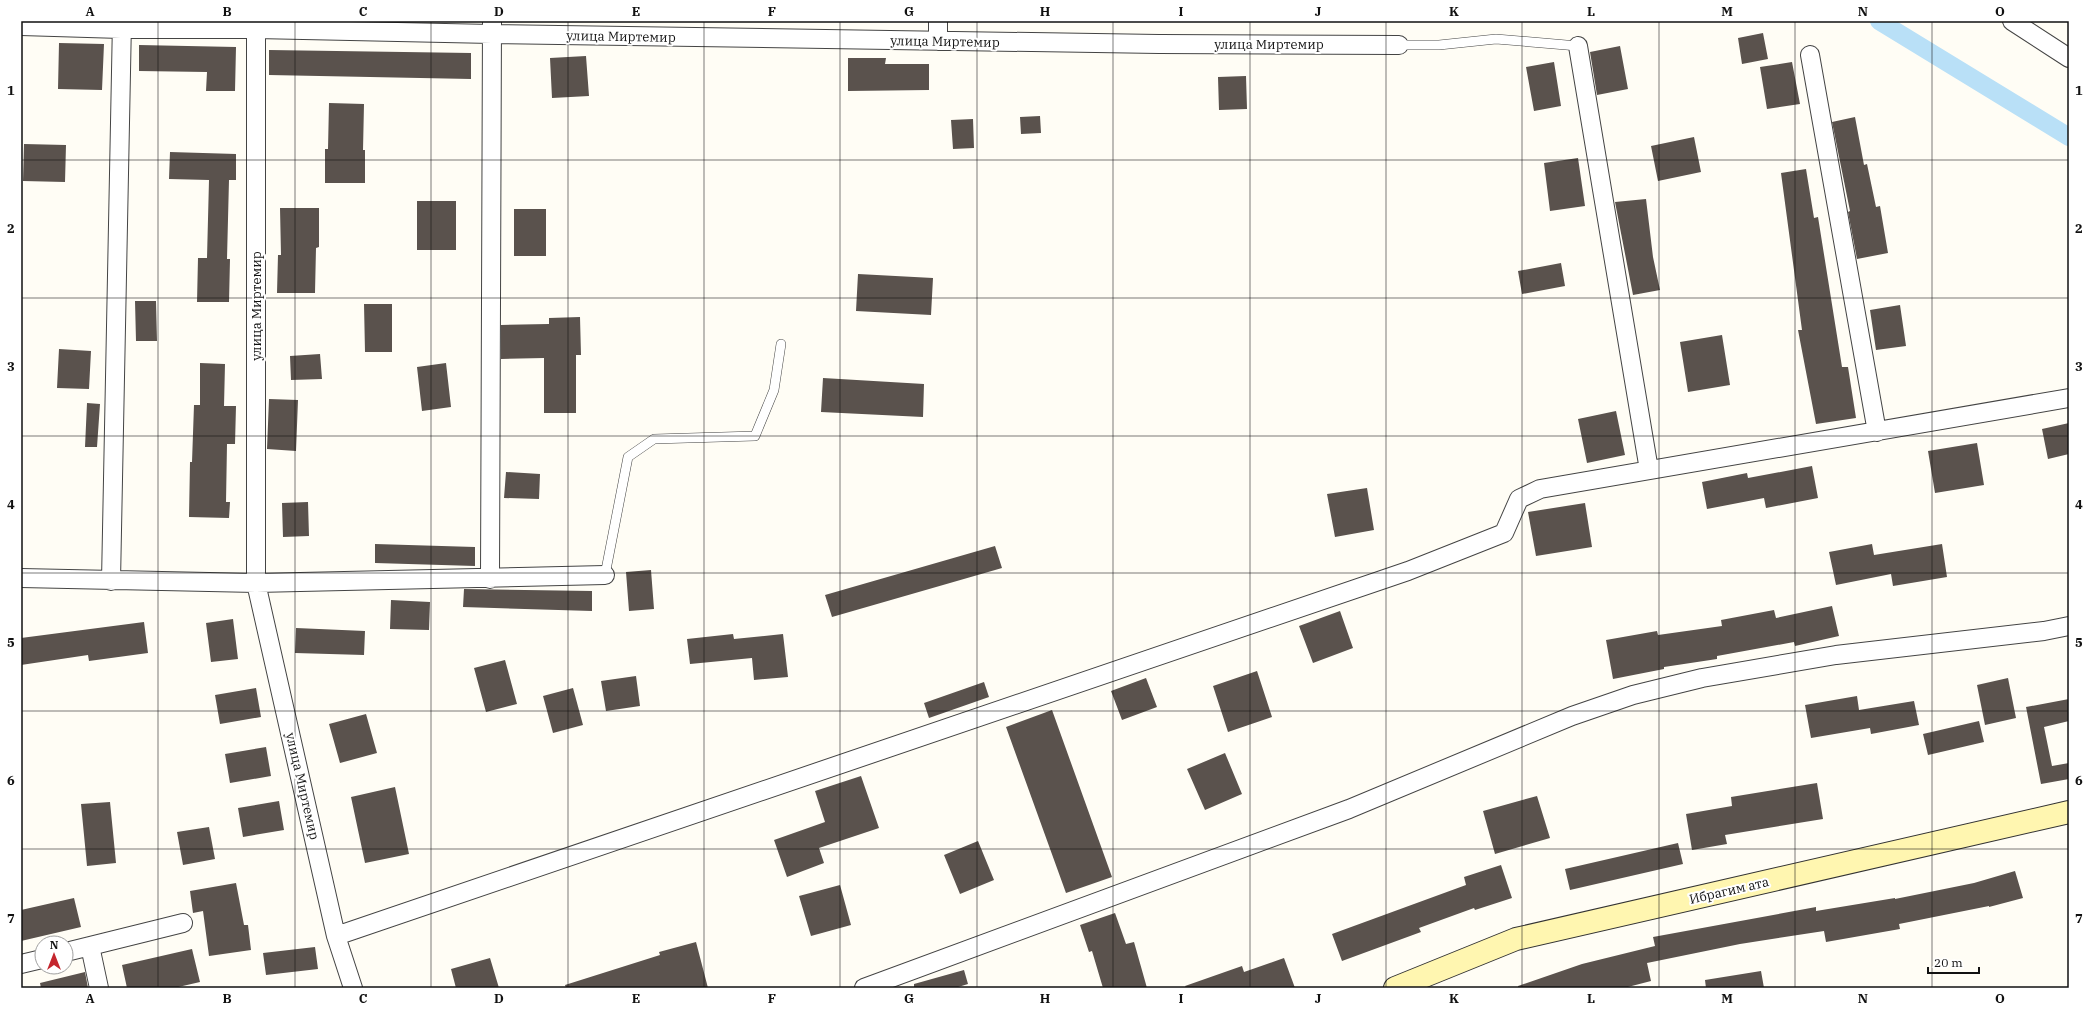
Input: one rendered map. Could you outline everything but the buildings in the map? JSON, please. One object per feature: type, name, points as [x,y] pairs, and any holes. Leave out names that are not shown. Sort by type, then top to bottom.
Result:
[{"type":"street","points":[[938,21],[938,41]]},
{"type":"street","points":[[2012,21],[2069,58]]},
{"type":"street","points":[[111,581],[121,25]]},
{"type":"street","name":"улица Миртемир","points":[[21,26],[256,25],[710,29],[938,41],[1399,45]]},
{"type":"street","name":"улица Миртемир","points":[[256,25],[256,584],[336,936],[353,988]]},
{"type":"street","points":[[490,579],[492,28]]},
{"type":"street","points":[[1578,46],[1649,470]]},
{"type":"street","points":[[1810,55],[1877,432]]},
{"type":"street","points":[[336,936],[1408,571],[1504,533],[1520,499],[1540,489],[2069,398]]},
{"type":"street","points":[[21,578],[256,584],[605,575]]},
{"type":"street","points":[[864,988],[1349,809],[1572,716],[1633,695],[1702,678],[1836,655],[2044,631],[2069,626]]},
{"type":"street","name":"Ибрагим ата","points":[[1395,988],[1516,939],[2069,812]]},
{"type":"street","points":[[74,950],[183,923]]},
{"type":"street","points":[[90,946],[99,988]]},
{"type":"street","points":[[21,964],[34,960]]},
{"type":"lane","points":[[1399,45],[1439,45],[1496,39],[1578,46]]},
{"type":"lane","points":[[605,575],[628,457],[654,439],[755,436],[774,390],[781,344]]},
{"type":"waterway","points":[[1879,21],[2069,137]]}]
